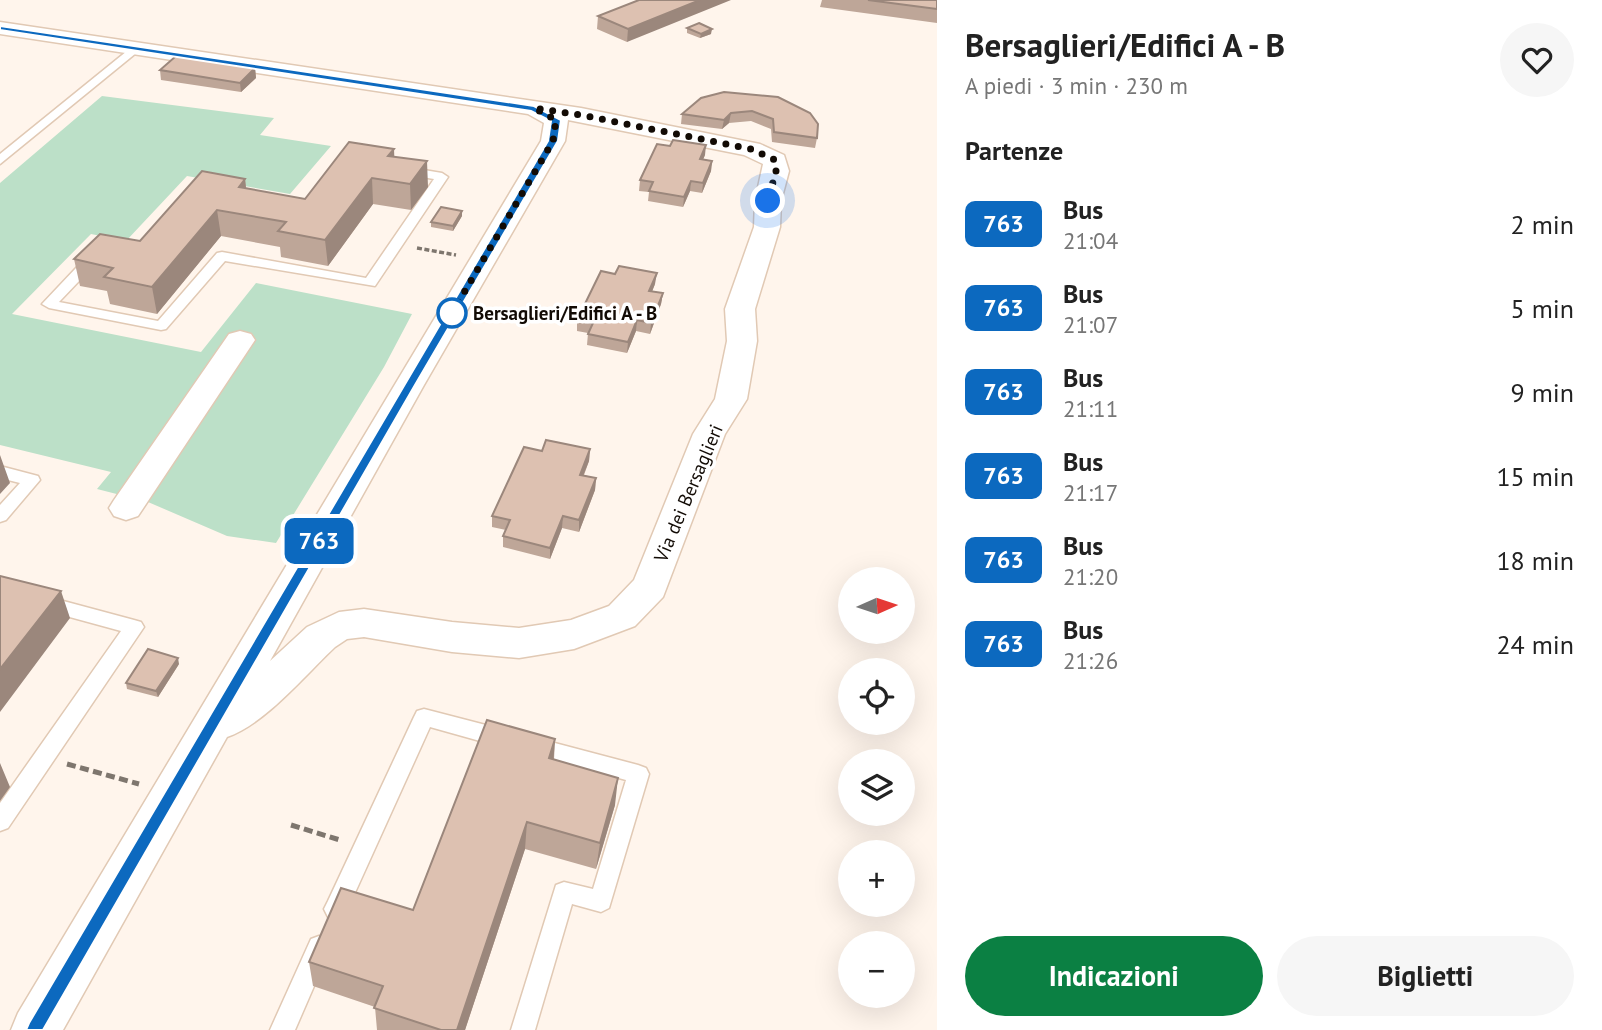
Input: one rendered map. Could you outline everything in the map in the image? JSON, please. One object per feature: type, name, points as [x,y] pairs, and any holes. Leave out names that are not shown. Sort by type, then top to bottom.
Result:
[{"type":"street","name":"Via dei Bersaglieri","points":[[0,28],[581,115],[751,149],[775,160],[776,171],[768,201],[767,227],[740,309],[742,341],[731,399],[709,434],[650,586],[622,616],[574,634],[519,643],[452,637],[364,623],[339,626],[321,637],[254,699],[210,730]]},
{"type":"street","name":"Via dei Bersaglieri","points":[[36,1030],[408,385],[553,141],[556,120],[534,108]]},
{"type":"street","points":[[126,508],[240,340]]},
{"type":"lane","points":[[0,160],[136,49]]},
{"type":"lane","points":[[345,161],[442,177],[370,283],[222,256],[161,326],[49,304],[98,253],[136,261],[198,192],[305,211],[345,161]]},
{"type":"lane","points":[[0,472],[32,480],[0,516]]},
{"type":"lane","points":[[0,591],[134,626],[0,821]]},
{"type":"lane","points":[[282,1030],[424,718],[638,774],[601,901],[564,892],[523,1030]]},
{"type":"path","points":[[429,250],[440,252]]},
{"type":"path","points":[[69,765],[141,785]]},
{"type":"path","points":[[291,825],[334,838]]},
{"type":"green space","points":[[102,96],[274,118],[260,135],[331,146],[290,194],[187,176],[126,241],[91,234],[12,314],[201,352],[256,283],[412,314],[384,367],[276,543],[227,536],[148,502],[97,489],[111,472],[0,445],[0,183]]},
{"type":"building","points":[[639,0],[700,0],[628,29],[598,16]]},
{"type":"building","points":[[868,0],[937,0],[937,9]]},
{"type":"building","points":[[699,23],[712,29],[701,34],[687,28]]},
{"type":"building","points":[[176,56],[255,68],[240,83],[160,70]]},
{"type":"building","points":[[724,92],[778,97],[810,113],[818,124],[817,138],[774,132],[773,119],[752,111],[731,113],[724,120],[682,114],[701,98]]},
{"type":"building","points":[[673,140],[706,145],[700,159],[712,161],[703,183],[691,181],[684,197],[649,191],[653,182],[640,180],[657,144],[670,146]]},
{"type":"building","points":[[349,142],[394,149],[388,156],[427,161],[410,184],[372,178],[325,240],[278,231],[286,222],[217,210],[152,287],[104,277],[113,268],[74,259],[100,234],[140,241],[202,171],[245,179],[239,187],[305,199]]},
{"type":"building","points":[[441,207],[462,211],[453,226],[431,222]]},
{"type":"building","points":[[619,266],[657,273],[649,291],[663,293],[651,323],[637,320],[628,342],[588,334],[593,323],[577,320],[601,271],[615,274]]},
{"type":"building","points":[[546,440],[590,449],[580,475],[596,478],[579,520],[563,516],[550,548],[503,536],[510,520],[492,516],[524,447],[542,451]]},
{"type":"building","points":[[0,576],[61,591],[0,669]]},
{"type":"building","points":[[148,649],[178,658],[156,691],[126,683]]},
{"type":"building","points":[[487,720],[555,739],[549,758],[618,778],[600,843],[527,822],[457,1030],[441,1030],[374,1008],[383,986],[309,962],[341,888],[413,910]]},
{"type":"bus line","name":"763","points":[[0,28],[534,108],[556,120],[553,141],[408,385],[36,1030]]},
{"type":"place","name":"Bersaglieri/Edifici A - B","points":[[452,313]]},
{"type":"route","points":[[452,313],[553,141],[556,120],[534,108],[727,144],[767,155],[775,160],[776,171],[768,201]]}]
